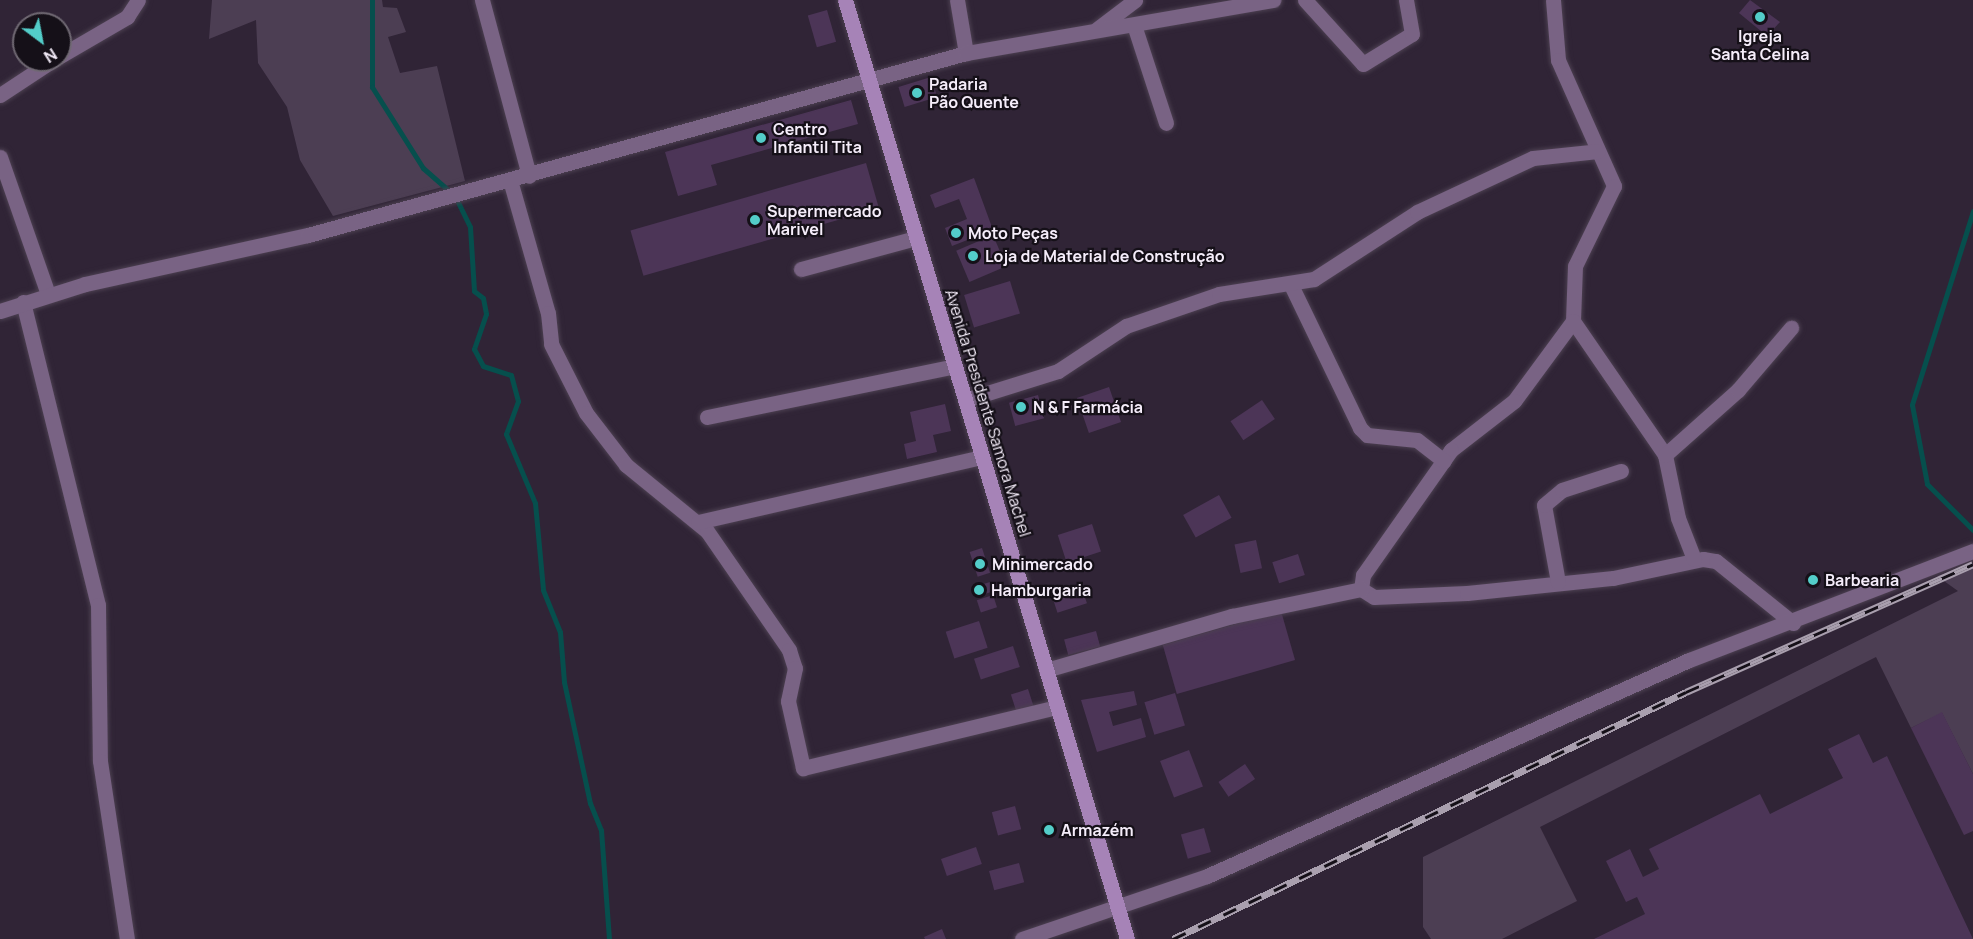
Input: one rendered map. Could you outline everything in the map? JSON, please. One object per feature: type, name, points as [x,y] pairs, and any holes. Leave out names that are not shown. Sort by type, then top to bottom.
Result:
[{"type":"main road","name":"Avenida Presidente Samora Machel","points":[[845,0],[1125,932]]},
{"type":"street","points":[[72,49],[127,17],[138,0]]},
{"type":"street","points":[[482,0],[529,176]]},
{"type":"street","points":[[957,0],[966,54]]},
{"type":"street","points":[[1095,31],[1135,0]]},
{"type":"street","points":[[0,311],[48,294],[308,236],[966,54],[1273,0]]},
{"type":"street","points":[[1305,0],[1363,64],[1412,34],[1406,0]]},
{"type":"street","points":[[1361,590],[1363,575],[1444,461],[1514,401],[1573,321],[1575,266],[1614,186],[1609,164],[1598,151],[1558,60],[1553,0]]},
{"type":"street","points":[[1134,25],[1166,123]]},
{"type":"street","points":[[0,95],[35,72]]},
{"type":"street","points":[[965,400],[1058,370],[1126,326],[1219,294],[1291,285],[1331,272],[1417,213],[1478,181],[1533,158],[1598,151]]},
{"type":"street","points":[[0,157],[48,294]]},
{"type":"street","points":[[510,180],[548,313],[551,344],[586,413],[626,465],[698,522],[789,650],[795,668],[788,701],[803,768],[1057,706]]},
{"type":"street","points":[[801,269],[916,238]]},
{"type":"street","points":[[1291,285],[1360,428],[1367,435],[1418,440],[1444,461]]},
{"type":"street","points":[[23,302],[98,605],[100,761],[127,939]]},
{"type":"street","points":[[1573,321],[1665,455],[1678,518],[1694,559]]},
{"type":"street","points":[[1665,455],[1738,390],[1791,328]]},
{"type":"street","points":[[707,417],[955,366]]},
{"type":"street","points":[[698,522],[982,457]]},
{"type":"street","points":[[1558,582],[1544,505],[1562,490],[1621,471]]},
{"type":"street","points":[[1022,939],[1117,904],[1208,876],[1595,700],[1973,551]]},
{"type":"street","points":[[1046,670],[1232,616],[1361,590],[1374,597],[1613,578],[1694,559],[1716,561],[1792,623]]},
{"type":"shaded area","points":[[212,0],[382,0],[383,7],[397,8],[406,32],[388,37],[400,73],[437,66],[465,181],[333,216],[300,160],[287,107],[258,63],[256,20],[209,39]]},
{"type":"shaded area","points":[[1973,564],[1973,774],[1942,713],[1911,728],[1876,657],[1540,827],[1577,901],[1502,939],[1431,939],[1423,927],[1423,857],[1958,591],[1937,576]]},
{"type":"building","name":"Igreja Santa Celina","points":[[1750,0],[1780,22],[1767,36],[1739,13]]},
{"type":"building","points":[[827,10],[836,42],[817,47],[808,16]]},
{"type":"building","points":[[931,77],[937,97],[905,107],[898,87]]},
{"type":"building","name":"Centro Infantil Tita","points":[[851,100],[858,124],[711,165],[717,185],[678,196],[665,152]]},
{"type":"building","name":"Supermercado Marivel","points":[[866,163],[879,208],[643,276],[630,231]]},
{"type":"building","points":[[974,178],[993,230],[952,246],[945,228],[967,219],[959,199],[935,208],[930,195]]},
{"type":"building","points":[[993,235],[1006,266],[969,282],[956,251]]},
{"type":"building","points":[[1010,281],[1020,314],[974,328],[964,295]]},
{"type":"building","points":[[1109,387],[1121,422],[1089,433],[1077,398]]},
{"type":"building","points":[[1038,395],[1044,418],[1015,426],[1009,403]]},
{"type":"building","points":[[1262,400],[1275,419],[1243,440],[1230,421]]},
{"type":"building","points":[[945,404],[951,431],[933,435],[937,452],[907,459],[904,444],[916,441],[910,412]]},
{"type":"building","points":[[1219,495],[1232,518],[1196,538],[1183,515]]},
{"type":"building","points":[[1092,524],[1101,552],[1067,563],[1058,535]]},
{"type":"building","points":[[1256,540],[1262,568],[1241,573],[1234,545]]},
{"type":"building","points":[[982,548],[990,573],[978,577],[970,552]]},
{"type":"building","points":[[1298,554],[1305,575],[1279,583],[1272,562]]},
{"type":"building","points":[[990,582],[993,592],[976,597],[973,587]]},
{"type":"building","points":[[1082,588],[1087,603],[1057,613],[1053,598]]},
{"type":"building","points":[[993,595],[997,607],[981,613],[977,600]]},
{"type":"building","points":[[1281,611],[1295,660],[1177,694],[1163,645]]},
{"type":"building","points":[[979,621],[988,648],[954,658],[946,632]]},
{"type":"building","points":[[1096,631],[1100,646],[1068,655],[1064,640]]},
{"type":"building","points":[[1013,646],[1020,667],[981,680],[974,659]]},
{"type":"building","points":[[1028,689],[1035,710],[1018,715],[1011,695]]},
{"type":"building","points":[[1134,691],[1137,705],[1109,712],[1113,726],[1141,718],[1146,737],[1097,752],[1081,700]]},
{"type":"building","points":[[1175,693],[1185,726],[1154,735],[1144,702]]},
{"type":"building","points":[[1942,712],[1973,774],[1973,831],[1964,835],[1911,728]]},
{"type":"building","points":[[1859,734],[1873,763],[1887,756],[1973,939],[1594,939],[1645,914],[1637,897],[1626,902],[1606,861],[1630,849],[1643,877],[1659,869],[1649,849],[1760,794],[1770,814],[1843,778],[1828,749]]},
{"type":"building","points":[[1189,750],[1203,786],[1174,798],[1160,761]]},
{"type":"building","points":[[1245,764],[1255,779],[1229,797],[1218,782]]},
{"type":"building","points":[[1015,806],[1021,829],[998,835],[992,812]]},
{"type":"building","points":[[1204,828],[1211,852],[1188,859],[1181,835]]},
{"type":"building","points":[[976,847],[982,864],[947,876],[941,859]]},
{"type":"building","points":[[1019,863],[1024,882],[994,890],[989,871]]},
{"type":"building","points":[[942,929],[946,939],[925,939],[924,937]]},
{"type":"waterway","points":[[372,0],[372,87],[423,168],[455,196],[470,227],[474,291],[483,298],[486,314],[474,349],[483,366],[511,375],[518,401],[506,434],[535,503],[543,590],[560,632],[564,682],[590,803],[601,830],[609,939]]},
{"type":"waterway","points":[[1973,211],[1912,405],[1927,484],[1973,530]]},
{"type":"railway","points":[[1173,939],[1686,692],[1973,564]]},
{"type":"place","name":"Igreja Santa Celina","points":[[1760,17]]},
{"type":"place","name":"Padaria Pão Quente","points":[[917,93]]},
{"type":"place","name":"Centro Infantil Tita","points":[[761,138]]},
{"type":"place","name":"Supermercado Marivel","points":[[755,220]]},
{"type":"place","name":"Moto Peças","points":[[956,233]]},
{"type":"place","name":"Loja de Material de Construção","points":[[973,256]]},
{"type":"place","name":"N & F Farmácia","points":[[1021,407]]},
{"type":"place","name":"Minimercado","points":[[980,564]]},
{"type":"place","name":"Barbearia","points":[[1813,580]]},
{"type":"place","name":"Hamburgaria","points":[[979,590]]},
{"type":"place","name":"Armazém","points":[[1049,830]]}]
